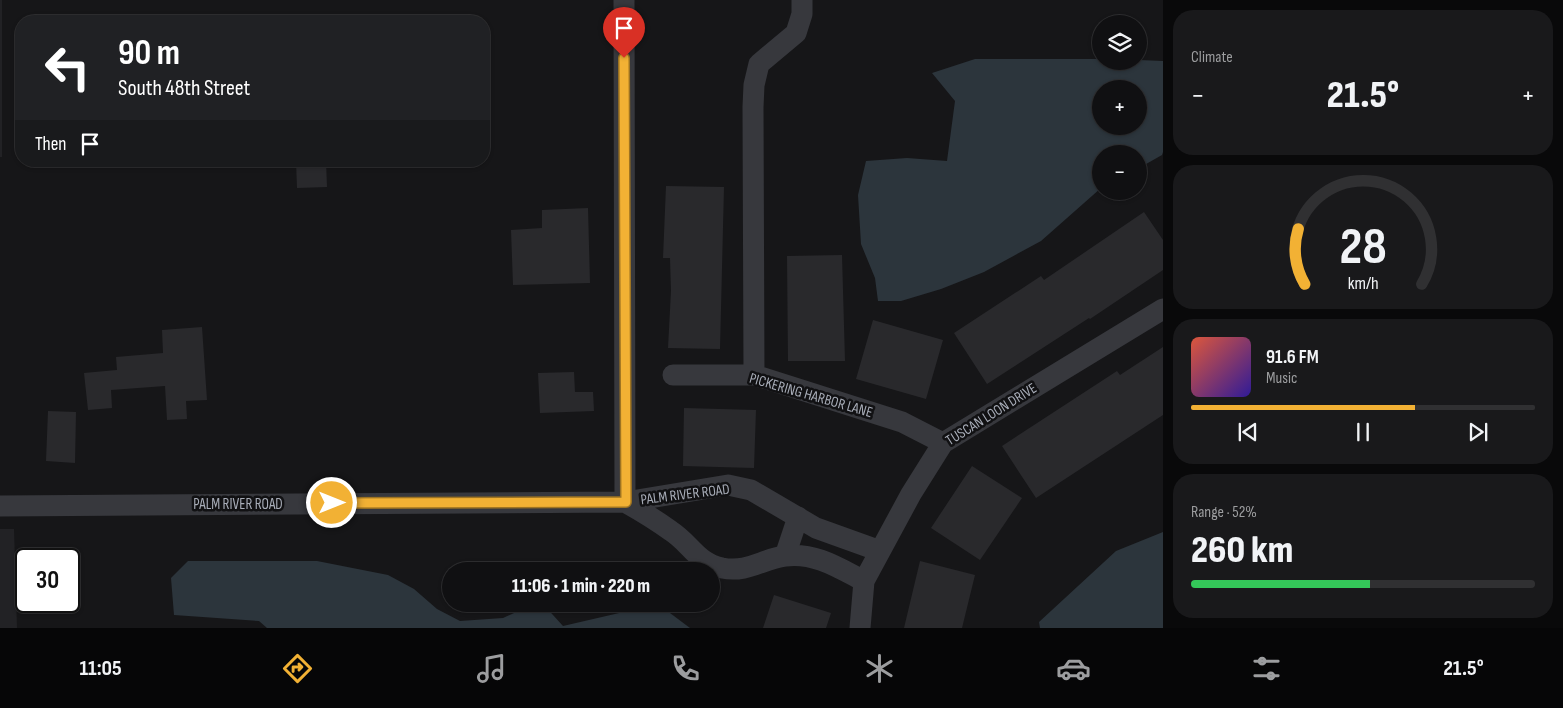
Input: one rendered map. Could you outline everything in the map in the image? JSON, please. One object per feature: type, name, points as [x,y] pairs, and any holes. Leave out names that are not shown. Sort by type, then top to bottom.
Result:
[{"type":"street","points":[[624,0],[626,502]]},
{"type":"street","points":[[754,375],[754,85],[759,64],[796,33],[802,14],[802,0]]},
{"type":"street","name":"TUSCAN LOON DRIVE","points":[[860,628],[864,581],[911,494],[943,443],[1163,309]]},
{"type":"street","name":"PICKERING HARBOR LANE","points":[[673,375],[754,375],[902,422],[943,443]]},
{"type":"street","name":"PALM RIVER ROAD","points":[[0,506],[626,502],[728,486],[751,490],[816,528],[880,551]]},
{"type":"street","name":"PALM RIVER ROAD","points":[[626,502],[672,532],[707,563],[738,570],[785,556],[808,556],[825,560],[864,581]]},
{"type":"street","points":[[785,556],[798,517]]},
{"type":"shaded area","points":[[0,0],[2,0],[2,157],[0,157]]},
{"type":"shaded area","points":[[975,59],[1092,59],[1092,70],[1147,70],[1147,60],[1163,61],[1163,152],[1162,155],[1147,163],[1147,145],[1092,145],[1092,196],[1041,241],[984,272],[941,289],[901,301],[878,301],[875,278],[861,244],[858,195],[866,161],[907,158],[947,161],[955,101],[932,73]]},
{"type":"shaded area","points":[[0,529],[14,529],[15,613],[17,613],[17,628],[0,628]]},
{"type":"shaded area","points":[[1163,532],[1163,628],[1040,628],[1039,622],[1116,551]]},
{"type":"shaded area","points":[[188,561],[317,561],[388,575],[414,589],[437,609],[460,621],[503,618],[516,612],[550,612],[563,626],[623,612],[669,612],[690,628],[267,628],[259,621],[174,615],[171,578]]},
{"type":"building","points":[[296,167],[326,167],[327,187],[297,188]]},
{"type":"building","points":[[666,186],[724,187],[720,349],[668,348],[671,291],[670,258],[663,258]]},
{"type":"building","points":[[588,208],[590,283],[513,285],[511,230],[542,228],[542,210]]},
{"type":"building","points":[[1144,212],[1163,240],[1163,270],[987,384],[954,333],[1041,276],[1044,280]]},
{"type":"building","points":[[842,255],[845,361],[788,361],[787,256]]},
{"type":"building","points":[[873,320],[943,340],[926,399],[856,379]]},
{"type":"building","points":[[202,327],[207,400],[186,401],[187,419],[167,420],[165,386],[111,390],[112,408],[88,410],[84,373],[117,370],[116,357],[163,353],[162,330]]},
{"type":"building","points":[[1163,347],[1163,415],[1036,498],[1002,446],[1117,371],[1120,375]]},
{"type":"building","points":[[574,372],[575,392],[593,392],[594,411],[540,413],[538,373]]},
{"type":"building","points":[[684,408],[756,410],[754,468],[683,466]]},
{"type":"building","points":[[48,411],[76,412],[75,463],[46,461]]},
{"type":"building","points":[[972,466],[1022,498],[980,560],[931,528]]},
{"type":"building","points":[[920,561],[975,575],[962,628],[904,628]]},
{"type":"building","points":[[774,595],[831,613],[826,628],[763,628]]},
{"type":"route","points":[[332,503],[626,502],[624,58]]}]
